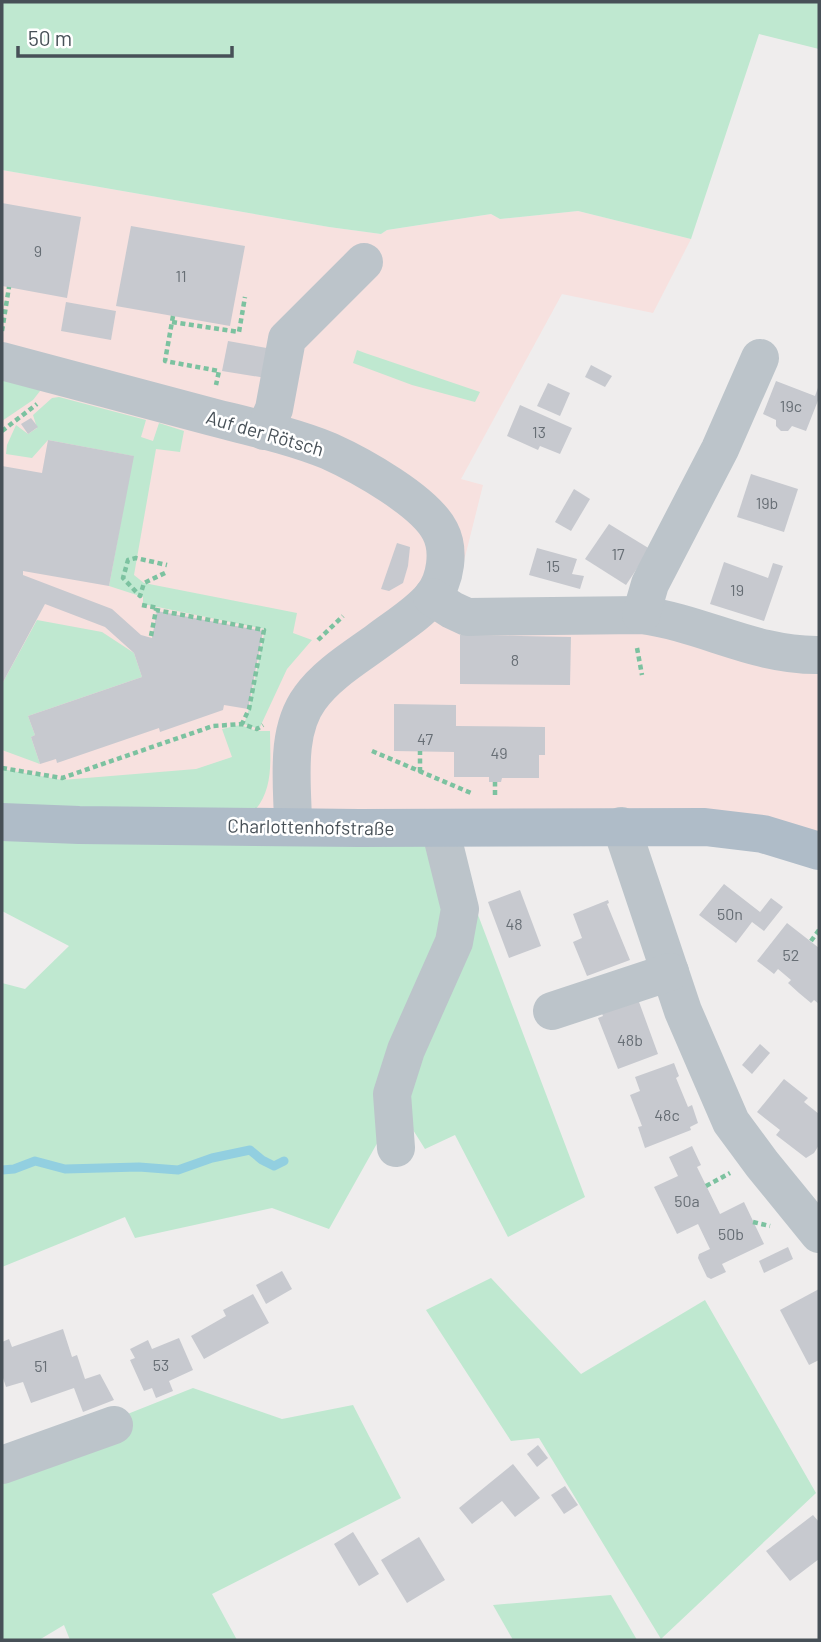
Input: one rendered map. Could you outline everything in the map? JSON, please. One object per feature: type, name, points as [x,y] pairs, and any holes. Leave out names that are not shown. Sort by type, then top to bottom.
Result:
[{"type":"main road","name":"Charlottenhofstraße","points":[[2,822],[293,827],[705,827],[763,834],[819,851]]},
{"type":"street","points":[[264,431],[274,409],[287,340],[364,262]]},
{"type":"street","points":[[639,632],[650,584],[720,449],[760,358]]},
{"type":"street","name":"Auf der Rötsch","points":[[2,361],[264,431],[331,453],[400,492],[441,532],[445,555],[444,572],[432,597]]},
{"type":"street","points":[[293,827],[292,768],[295,735],[300,713],[306,703],[332,676],[432,597],[467,617],[639,632],[660,617],[765,650],[819,654]]},
{"type":"street","points":[[621,826],[685,1016],[732,1122],[757,1158],[819,1234]]},
{"type":"street","points":[[396,1148],[392,1094],[406,1050],[454,942],[460,909],[440,828]]},
{"type":"street","points":[[552,1011],[670,972]]},
{"type":"street","points":[[2,1465],[114,1425]]},
{"type":"path","points":[[2,331],[4,296],[9,287]]},
{"type":"path","points":[[167,349],[172,319],[239,332],[245,297]]},
{"type":"path","points":[[165,573],[144,583],[140,596],[123,578],[128,560],[136,558],[167,565]]},
{"type":"path","points":[[142,605],[167,610],[166,613]]},
{"type":"path","points":[[151,636],[156,610],[264,630],[249,709],[242,724]]},
{"type":"path","points":[[639,632],[642,675]]},
{"type":"path","points":[[2,768],[62,778],[213,726],[242,724],[252,728]]},
{"type":"path","points":[[372,751],[482,798]]},
{"type":"path","points":[[420,751],[420,772]]},
{"type":"path","points":[[495,782],[495,793]]},
{"type":"path","points":[[810,941],[819,930]]},
{"type":"shaded area","points":[[2,170],[381,234],[387,230],[491,214],[501,219],[578,211],[691,239],[653,313],[562,294],[461,479],[483,485],[455,597],[621,619],[819,658],[819,836],[2,810]]},
{"type":"green space","points":[[2,2],[819,2],[819,49],[759,34],[691,239],[578,211],[500,219],[491,214],[387,230],[381,234],[2,170]]},
{"type":"green space","points":[[357,350],[480,392],[475,402],[412,385],[353,363]]},
{"type":"green space","points":[[2,379],[39,387],[40,391],[33,400],[2,421]]},
{"type":"green space","points":[[59,397],[146,420],[141,437],[153,441],[159,423],[184,431],[180,452],[156,449],[134,575],[144,583],[297,613],[293,633],[312,640],[287,669],[260,727],[244,724],[265,629],[143,604],[143,597],[109,586],[133,456],[48,440],[32,458],[6,454],[16,425],[28,434],[37,428],[33,415],[52,398]]},
{"type":"green space","points":[[37,620],[102,632],[134,653],[142,677],[28,716],[35,735],[31,737],[40,764],[2,750],[2,684]]},
{"type":"green space","points":[[240,725],[257,731],[270,731],[268,782],[256,809],[2,806],[2,769],[62,780],[196,769],[232,757],[222,729]]},
{"type":"green space","points":[[2,836],[450,841],[585,1197],[508,1237],[455,1135],[425,1149],[398,1106],[329,1229],[272,1208],[135,1238],[125,1217],[2,1267],[2,983],[25,989],[69,946],[2,911]]},
{"type":"green space","points":[[491,1278],[581,1374],[705,1300],[816,1493],[661,1639],[539,1438],[511,1441],[426,1310]]},
{"type":"green space","points":[[193,1388],[282,1419],[353,1405],[401,1498],[212,1594],[237,1640],[70,1640],[64,1625],[39,1640],[2,1640],[2,1472],[125,1415]]},
{"type":"green space","points":[[611,1595],[637,1640],[513,1640],[493,1605]]},
{"type":"building","points":[[2,203],[81,217],[67,298],[2,286]]},
{"type":"building","points":[[131,226],[245,246],[230,326],[116,306]]},
{"type":"building","points":[[66,302],[116,311],[111,340],[61,331]]},
{"type":"building","points":[[228,341],[278,350],[272,379],[222,371]]},
{"type":"building","points":[[591,365],[612,376],[605,387],[585,377]]},
{"type":"building","points":[[776,381],[815,396],[819,385],[819,398],[806,431],[792,426],[788,431],[781,431],[776,426],[776,420],[763,414]]},
{"type":"building","points":[[548,383],[570,393],[560,416],[537,406]]},
{"type":"building","points":[[520,405],[572,428],[560,454],[540,446],[538,450],[507,436]]},
{"type":"building","points":[[31,418],[38,427],[28,434],[21,424]]},
{"type":"building","points":[[48,440],[134,456],[109,586],[23,571],[23,575],[112,609],[141,635],[152,638],[157,611],[263,631],[248,709],[224,705],[223,710],[160,732],[159,728],[57,763],[56,759],[40,764],[31,737],[35,735],[28,716],[142,677],[134,653],[105,627],[45,604],[2,684],[2,466],[42,473]]},
{"type":"building","points":[[751,474],[798,489],[784,532],[737,517]]},
{"type":"building","points":[[574,489],[590,499],[571,531],[555,522]]},
{"type":"building","points":[[609,524],[650,549],[626,585],[585,559]]},
{"type":"building","points":[[397,543],[410,547],[403,583],[389,591],[381,589]]},
{"type":"building","points":[[537,548],[577,559],[572,574],[584,576],[580,589],[529,575]]},
{"type":"building","points":[[724,562],[768,578],[773,563],[783,566],[764,621],[710,604]]},
{"type":"building","points":[[460,635],[571,637],[570,685],[460,684]]},
{"type":"building","points":[[394,704],[456,705],[456,726],[545,727],[545,755],[539,755],[539,778],[502,778],[501,782],[489,782],[489,777],[454,777],[454,752],[394,751]]},
{"type":"building","points":[[724,884],[760,912],[771,898],[783,907],[764,931],[752,922],[736,943],[699,915]]},
{"type":"building","points":[[520,890],[541,946],[509,958],[488,902]]},
{"type":"building","points":[[608,900],[607,904],[630,960],[587,976],[573,942],[582,938],[573,914]]},
{"type":"building","points":[[787,923],[819,948],[819,1004],[814,1000],[811,1003],[799,993],[788,983],[791,980],[778,969],[774,974],[757,961]]},
{"type":"building","points":[[635,991],[658,1054],[618,1069],[598,1018],[603,1016],[598,1004]]},
{"type":"building","points":[[760,1044],[770,1053],[752,1074],[742,1065]]},
{"type":"building","points":[[674,1063],[679,1076],[676,1078],[688,1107],[692,1105],[698,1123],[690,1127],[691,1130],[645,1148],[638,1127],[642,1126],[630,1095],[640,1091],[635,1077]]},
{"type":"building","points":[[784,1079],[808,1098],[804,1102],[819,1114],[819,1145],[814,1153],[806,1158],[776,1135],[780,1130],[757,1112]]},
{"type":"building","points":[[692,1146],[701,1165],[697,1167],[720,1214],[744,1202],[764,1244],[722,1264],[726,1272],[711,1279],[707,1277],[698,1258],[699,1254],[710,1249],[698,1224],[677,1234],[654,1187],[678,1176],[669,1157]]},
{"type":"building","points":[[788,1247],[793,1259],[764,1273],[759,1261]]},
{"type":"building","points":[[282,1271],[292,1289],[266,1304],[256,1285]]},
{"type":"building","points":[[819,1289],[819,1360],[809,1365],[780,1310]]},
{"type":"building","points":[[253,1294],[269,1323],[204,1359],[191,1336],[226,1316],[223,1310]]},
{"type":"building","points":[[63,1329],[72,1357],[77,1355],[85,1379],[100,1374],[114,1400],[83,1412],[74,1388],[31,1403],[23,1382],[6,1387],[2,1375],[2,1342],[9,1339],[12,1347]]},
{"type":"building","points":[[179,1338],[193,1370],[169,1381],[173,1391],[156,1398],[152,1388],[144,1391],[130,1360],[135,1358],[130,1349],[148,1340],[152,1349]]},
{"type":"building","points":[[538,1445],[548,1458],[537,1467],[527,1454]]},
{"type":"building","points":[[513,1464],[540,1498],[515,1517],[502,1501],[472,1524],[459,1508]]},
{"type":"building","points":[[565,1486],[578,1505],[564,1514],[551,1495]]},
{"type":"building","points":[[813,1515],[819,1522],[819,1559],[790,1581],[766,1551]]},
{"type":"building","points":[[353,1532],[379,1574],[359,1586],[334,1544]]},
{"type":"building","points":[[419,1537],[445,1580],[407,1603],[381,1560]]},
{"type":"waterway","points":[[2,1170],[14,1169],[35,1161],[65,1169],[139,1167],[178,1170],[212,1158],[250,1150],[274,1166],[284,1161]]}]
